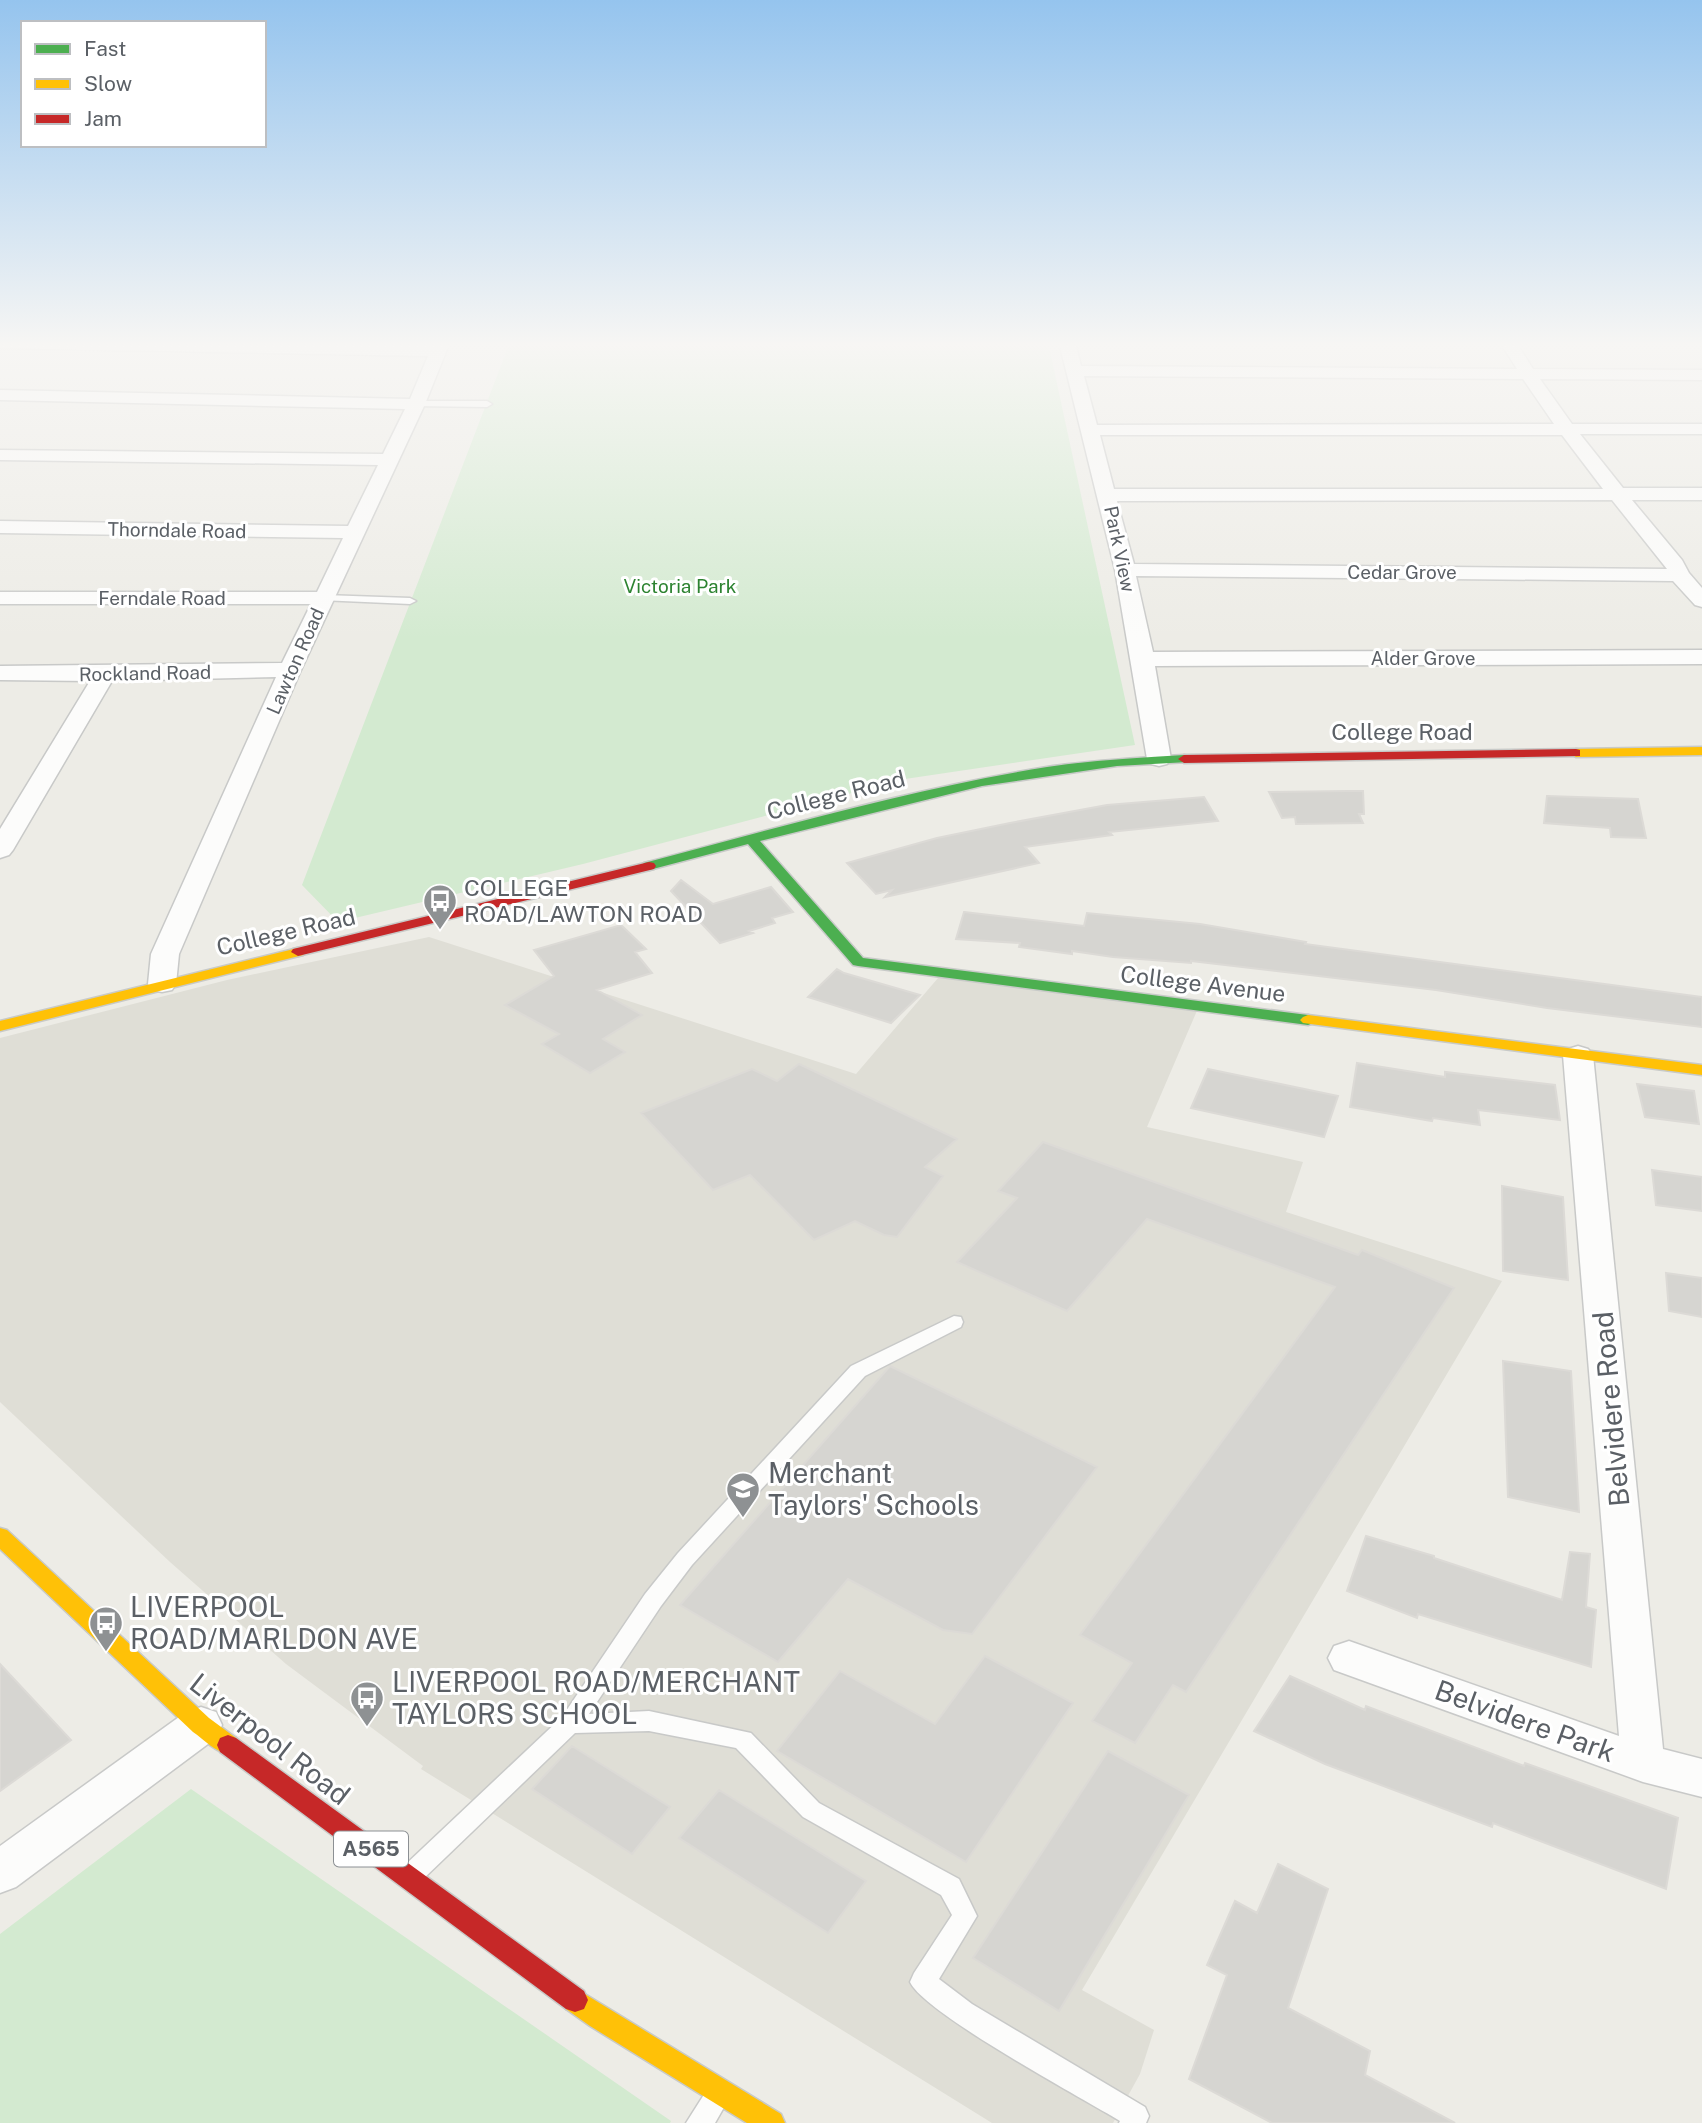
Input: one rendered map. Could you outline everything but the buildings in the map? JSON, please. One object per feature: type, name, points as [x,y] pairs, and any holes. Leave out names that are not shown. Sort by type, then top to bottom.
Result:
[{"type":"main road","name":"College Road","points":[[0,1026],[162,984],[486,908],[975,783],[1063,769],[1159,759],[1702,751]]},
{"type":"main road","name":"College Avenue","points":[[752,840],[858,962],[1702,1070]]},
{"type":"main road","name":"Liverpool Road","points":[[0,1536],[201,1725],[599,2017],[772,2123]]},
{"type":"street","name":"Lawton Road","points":[[162,984],[165,954],[290,670],[397,441]]},
{"type":"street","name":"Park View","points":[[1093,441],[1125,570],[1159,759]]},
{"type":"street","points":[[1578,441],[1617,495],[1702,601]]},
{"type":"street","points":[[0,455],[387,460]]},
{"type":"street","points":[[1108,495],[1702,494]]},
{"type":"street","name":"Thorndale Road","points":[[0,527],[354,532]]},
{"type":"street","name":"Cedar Grove","points":[[1125,570],[1677,569],[1702,564]]},
{"type":"street","name":"Ferndale Road","points":[[0,598],[324,598]]},
{"type":"street","name":"Alder Grove","points":[[1143,659],[1702,657]]},
{"type":"street","name":"Rockland Road","points":[[0,673],[290,670]]},
{"type":"street","points":[[0,850],[106,674]]},
{"type":"street","name":"Belvidere Road","points":[[1578,1055],[1643,1763]]},
{"type":"street","name":"Belvidere Park","points":[[1349,1658],[1643,1763],[1702,1778]]},
{"type":"street","points":[[0,1872],[201,1725]]},
{"type":"lane","points":[[324,598],[410,601]]},
{"type":"lane","points":[[409,1878],[570,1724],[653,1600],[685,1559],[858,1371],[954,1322]]},
{"type":"lane","points":[[570,1724],[649,1721],[743,1740],[811,1810],[950,1887],[965,1916],[923,1982],[963,2013],[1136,2116],[1132,2123]]},
{"type":"lane","points":[[699,2123],[721,2091]]},
{"type":"shaded area","name":"Merchant Taylors' Schools","points":[[429,937],[856,1074],[944,971],[1199,1006],[1147,1127],[1303,1162],[1286,1212],[1502,1281],[1082,1990],[1154,2030],[1140,2074],[1113,2123],[992,2123],[421,1769],[423,1766],[286,1664],[170,1562],[0,1402],[0,1038],[227,980]]},
{"type":"green space","name":"Victoria Park","points":[[472,441],[1069,441],[1135,745],[905,779],[583,864],[338,922],[302,885]]},
{"type":"green space","points":[[191,1789],[671,2121],[670,2123],[0,2123],[0,1934]]},
{"type":"traffic: fast","points":[[649,866],[846,814],[982,782],[1117,762],[1184,759]]},
{"type":"traffic: fast","points":[[752,840],[858,962],[1308,1020]]},
{"type":"traffic: slow","points":[[1576,753],[1702,751]]},
{"type":"traffic: slow","points":[[0,1026],[298,952]]},
{"type":"traffic: slow","points":[[1308,1020],[1702,1070]]},
{"type":"traffic: slow","points":[[0,1536],[201,1725],[228,1745]]},
{"type":"traffic: slow","points":[[575,2000],[772,2123]]},
{"type":"traffic: jam","points":[[1184,759],[1576,753]]},
{"type":"traffic: jam","points":[[298,952],[649,866]]},
{"type":"traffic: jam","points":[[228,1745],[575,2000]]},
{"type":"place","name":"COLLEGE ROAD/LAWTON ROAD","points":[[440,931]]},
{"type":"place","name":"Merchant Taylors' Schools","points":[[743,1519]]},
{"type":"place","name":"LIVERPOOL ROAD/MARLDON AVE","points":[[106,1653]]},
{"type":"place","name":"LIVERPOOL ROAD/MERCHANT TAYLORS SCHOOL","points":[[367,1728]]}]
